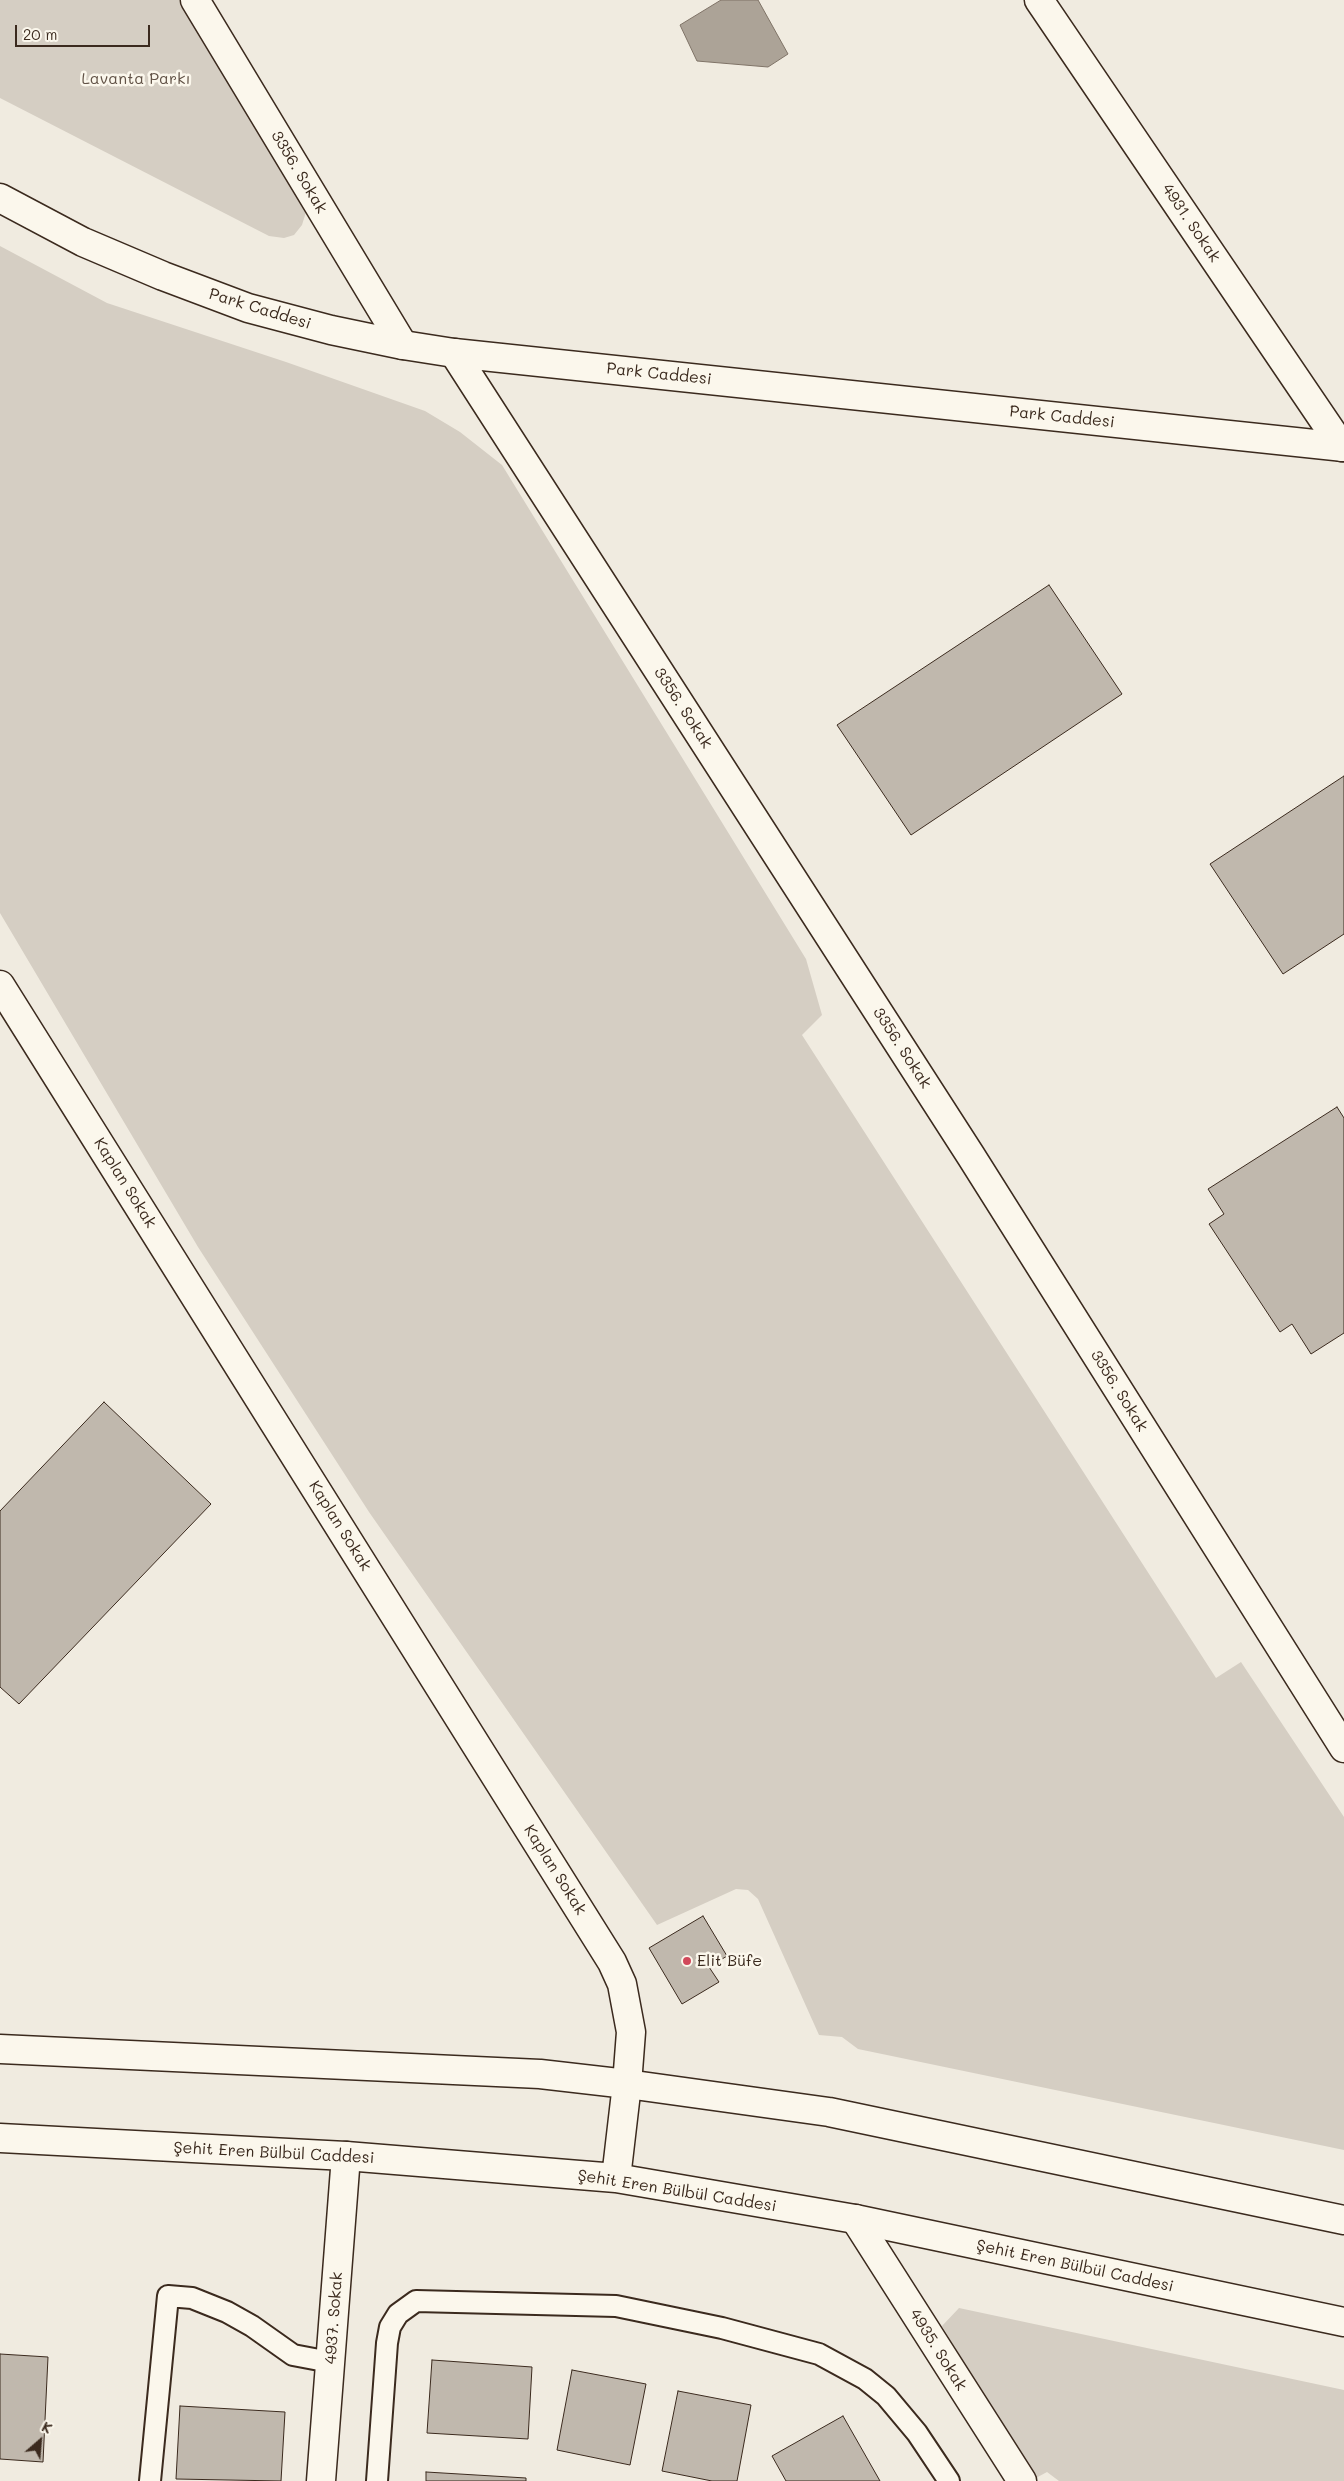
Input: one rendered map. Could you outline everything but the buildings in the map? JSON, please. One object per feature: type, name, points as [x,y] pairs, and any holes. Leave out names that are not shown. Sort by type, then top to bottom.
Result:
[{"type":"street","name":"3356. Sokak","points":[[195,0],[403,345]]},
{"type":"street","name":"4931. Sokak","points":[[1039,0],[1343,447]]},
{"type":"street","name":"Park Caddesi","points":[[0,198],[83,242],[163,276],[248,308],[331,330],[403,345],[454,353],[1343,447]]},
{"type":"street","name":"3356. Sokak","points":[[454,353],[971,1156],[1344,1748]]},
{"type":"street","name":"Kaplan Sokak","points":[[0,985],[612,1962],[622,1984],[631,2032],[616,2178]]},
{"type":"street","points":[[0,2049],[540,2074],[627,2084],[829,2112],[1344,2220]]},
{"type":"street","name":"Şehit Eren Bülbül Caddesi","points":[[0,2138],[346,2156],[616,2178],[855,2219],[1344,2322]]},
{"type":"street","name":"4937. Sokak","points":[[321,2481],[346,2156]]},
{"type":"street","name":"4935. Sokak","points":[[855,2219],[1022,2481]]},
{"type":"lane","points":[[150,2481],[168,2296],[192,2298],[227,2312],[252,2326],[293,2355],[330,2362]]},
{"type":"lane","points":[[377,2481],[387,2342],[390,2327],[398,2314],[416,2301],[616,2306],[722,2328],[819,2354],[865,2379],[886,2396],[917,2434],[949,2481]]},
{"type":"green space","name":"Lavanta Parkı","points":[[0,0],[179,0],[302,196],[306,212],[302,225],[294,235],[284,238],[269,236],[0,98]]},
{"type":"green space","points":[[0,246],[107,303],[286,362],[425,411],[460,432],[502,465],[806,959],[822,1015],[802,1035],[1216,1678],[1241,1662],[1344,1817],[1344,2150],[858,2049],[842,2037],[819,2035],[758,1899],[748,1890],[736,1889],[657,1925],[369,1512],[198,1247],[0,913]]},
{"type":"green space","points":[[959,2308],[1344,2390],[1344,2481],[1059,2481],[1047,2472],[1034,2479],[942,2326]]},
{"type":"shaded area","points":[[721,0],[758,0],[788,54],[768,67],[697,61],[680,25]]},
{"type":"place","name":"Elit Büfe","points":[[687,1961]]}]
